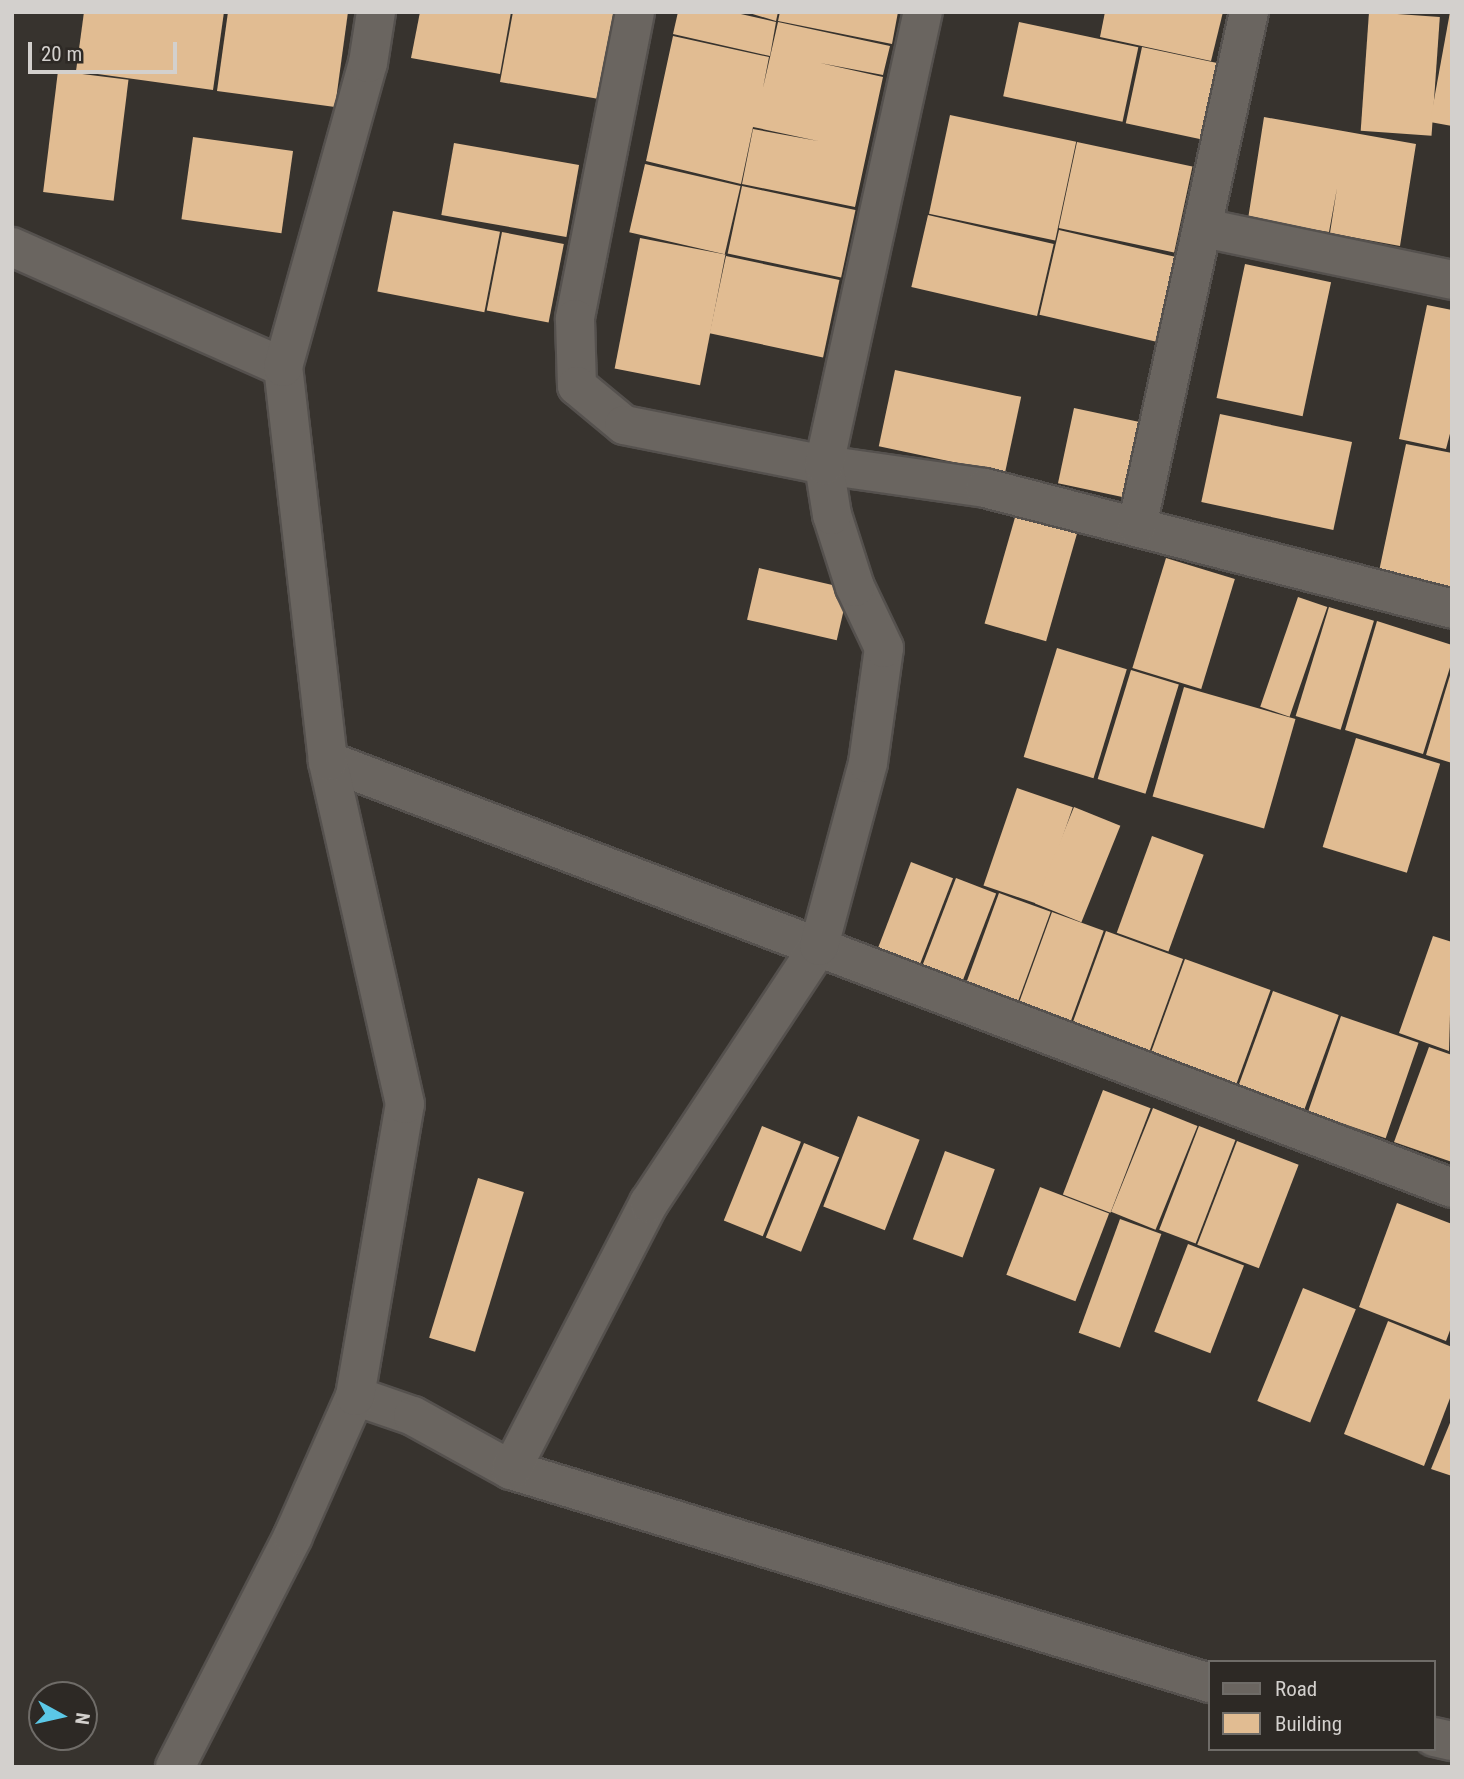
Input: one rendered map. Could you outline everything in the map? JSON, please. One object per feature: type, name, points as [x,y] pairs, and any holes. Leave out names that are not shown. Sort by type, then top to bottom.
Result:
[{"type":"street","points":[[175,1767],[293,1536],[355,1396],[405,1104],[328,761],[283,367],[368,63],[376,12]]},
{"type":"street","points":[[635,12],[575,319],[578,386],[624,425],[824,466],[985,488],[1452,609]]},
{"type":"street","points":[[510,1470],[649,1203],[819,946],[868,763],[884,648],[855,587],[832,514],[824,466],[923,12]]},
{"type":"street","points":[[1137,526],[1249,12]]},
{"type":"street","points":[[1204,228],[1452,280]]},
{"type":"street","points":[[12,247],[283,367]]},
{"type":"street","points":[[328,761],[1452,1188]]},
{"type":"street","points":[[355,1396],[413,1416],[510,1470],[1208,1682]]},
{"type":"building","points":[[84,12],[224,12],[213,90],[76,71]]},
{"type":"building","points":[[228,12],[348,12],[335,107],[217,91]]},
{"type":"building","points":[[420,12],[511,12],[500,74],[411,58]]},
{"type":"building","points":[[513,12],[616,12],[599,99],[500,82]]},
{"type":"building","points":[[678,12],[732,12],[776,22],[770,56],[673,34]]},
{"type":"building","points":[[746,12],[778,12],[776,21]]},
{"type":"building","points":[[780,12],[898,12],[892,44],[778,21]]},
{"type":"building","points":[[1105,12],[1223,12],[1211,61],[1100,37]]},
{"type":"building","points":[[1369,12],[1440,17],[1432,136],[1361,131]]},
{"type":"building","points":[[1452,12],[1452,126],[1430,122]]},
{"type":"building","points":[[778,22],[890,46],[883,75],[820,63],[883,77],[855,207],[742,184],[753,129],[818,141],[753,127],[741,184],[646,161],[673,36],[769,57],[763,88]]},
{"type":"building","points":[[1019,22],[1138,47],[1123,122],[1003,96]]},
{"type":"building","points":[[1142,47],[1224,64],[1208,141],[1126,123]]},
{"type":"building","points":[[58,71],[128,80],[114,201],[43,192]]},
{"type":"building","points":[[950,115],[1076,142],[1055,241],[929,214]]},
{"type":"building","points":[[1264,117],[1416,144],[1400,246],[1330,233],[1337,188],[1329,232],[1248,219]]},
{"type":"building","points":[[193,137],[293,151],[281,233],[181,219]]},
{"type":"building","points":[[1077,142],[1192,167],[1174,253],[1059,228]]},
{"type":"building","points":[[454,143],[579,165],[566,237],[441,215]]},
{"type":"building","points":[[645,164],[740,186],[725,254],[629,232]]},
{"type":"building","points":[[742,186],[855,210],[841,278],[728,253]]},
{"type":"building","points":[[393,211],[500,232],[484,312],[377,291]]},
{"type":"building","points":[[928,215],[1054,244],[1037,316],[911,287]]},
{"type":"building","points":[[1059,230],[1175,257],[1155,342],[1039,315]]},
{"type":"building","points":[[502,232],[564,244],[549,323],[487,311]]},
{"type":"building","points":[[640,238],[725,255],[700,385],[615,369]]},
{"type":"building","points":[[726,256],[839,280],[823,357],[710,333]]},
{"type":"building","points":[[1245,264],[1331,282],[1303,416],[1217,398]]},
{"type":"building","points":[[1427,305],[1452,310],[1452,426],[1446,449],[1399,439]]},
{"type":"building","points":[[895,370],[1021,397],[1005,473],[879,446]]},
{"type":"building","points":[[1074,408],[1151,424],[1135,500],[1058,483]]},
{"type":"building","points":[[1220,414],[1352,442],[1333,530],[1201,502]]},
{"type":"building","points":[[1406,444],[1452,453],[1452,592],[1378,576]]},
{"type":"building","points":[[1016,514],[1078,532],[1046,641],[985,624]]},
{"type":"building","points":[[1166,558],[1235,579],[1201,689],[1132,668]]},
{"type":"building","points":[[759,568],[849,589],[837,640],[747,620]]},
{"type":"building","points":[[1298,597],[1327,607],[1290,717],[1260,707]]},
{"type":"building","points":[[1329,607],[1374,621],[1341,730],[1296,716]]},
{"type":"building","points":[[1377,621],[1452,645],[1452,661],[1423,754],[1345,730]]},
{"type":"building","points":[[1057,648],[1127,669],[1093,778],[1024,757]]},
{"type":"building","points":[[1131,670],[1179,685],[1145,794],[1098,779]]},
{"type":"building","points":[[1452,672],[1452,763],[1426,755]]},
{"type":"building","points":[[1184,687],[1296,719],[1264,829],[1153,797]]},
{"type":"building","points":[[1356,738],[1440,764],[1407,873],[1323,847]]},
{"type":"building","points":[[1017,788],[1073,807],[1039,905],[983,885]]},
{"type":"building","points":[[1074,807],[1120,826],[1081,922],[1035,903]]},
{"type":"building","points":[[1152,836],[1204,855],[1168,952],[1117,933]]},
{"type":"building","points":[[911,862],[953,878],[916,973],[874,957]]},
{"type":"building","points":[[956,878],[996,893],[960,989],[919,973]]},
{"type":"building","points":[[999,893],[1051,912],[1016,1008],[964,989]]},
{"type":"building","points":[[1052,912],[1104,931],[1069,1026],[1017,1007]]},
{"type":"building","points":[[1106,931],[1183,959],[1149,1054],[1071,1026]]},
{"type":"building","points":[[1433,936],[1452,942],[1449,1051],[1399,1033]]},
{"type":"building","points":[[1185,959],[1271,990],[1236,1086],[1150,1055]]},
{"type":"building","points":[[1273,991],[1339,1015],[1304,1111],[1238,1087]]},
{"type":"building","points":[[1341,1016],[1419,1043],[1386,1138],[1308,1111]]},
{"type":"building","points":[[1429,1047],[1452,1055],[1452,1162],[1394,1142]]},
{"type":"building","points":[[1103,1090],[1151,1108],[1110,1213],[1063,1195]]},
{"type":"building","points":[[1153,1108],[1198,1126],[1156,1230],[1111,1212]]},
{"type":"building","points":[[858,1116],[920,1140],[885,1230],[823,1207]]},
{"type":"building","points":[[762,1126],[801,1142],[763,1236],[724,1221]]},
{"type":"building","points":[[1199,1126],[1235,1140],[1196,1244],[1159,1230]]},
{"type":"building","points":[[1237,1141],[1299,1165],[1259,1268],[1197,1245]]},
{"type":"building","points":[[804,1143],[839,1157],[801,1252],[766,1238]]},
{"type":"building","points":[[945,1151],[995,1169],[963,1257],[913,1239]]},
{"type":"building","points":[[478,1178],[524,1192],[475,1352],[429,1338]]},
{"type":"building","points":[[1040,1187],[1109,1214],[1075,1301],[1006,1275]]},
{"type":"building","points":[[1397,1203],[1452,1224],[1452,1325],[1446,1341],[1359,1307]]},
{"type":"building","points":[[1120,1219],[1161,1234],[1120,1348],[1079,1333]]},
{"type":"building","points":[[1188,1244],[1244,1266],[1210,1353],[1154,1332]]},
{"type":"building","points":[[1303,1288],[1356,1309],[1310,1422],[1257,1401]]},
{"type":"building","points":[[1388,1321],[1452,1347],[1452,1393],[1424,1466],[1344,1434]]},
{"type":"building","points":[[1452,1418],[1452,1476],[1431,1469]]}]
